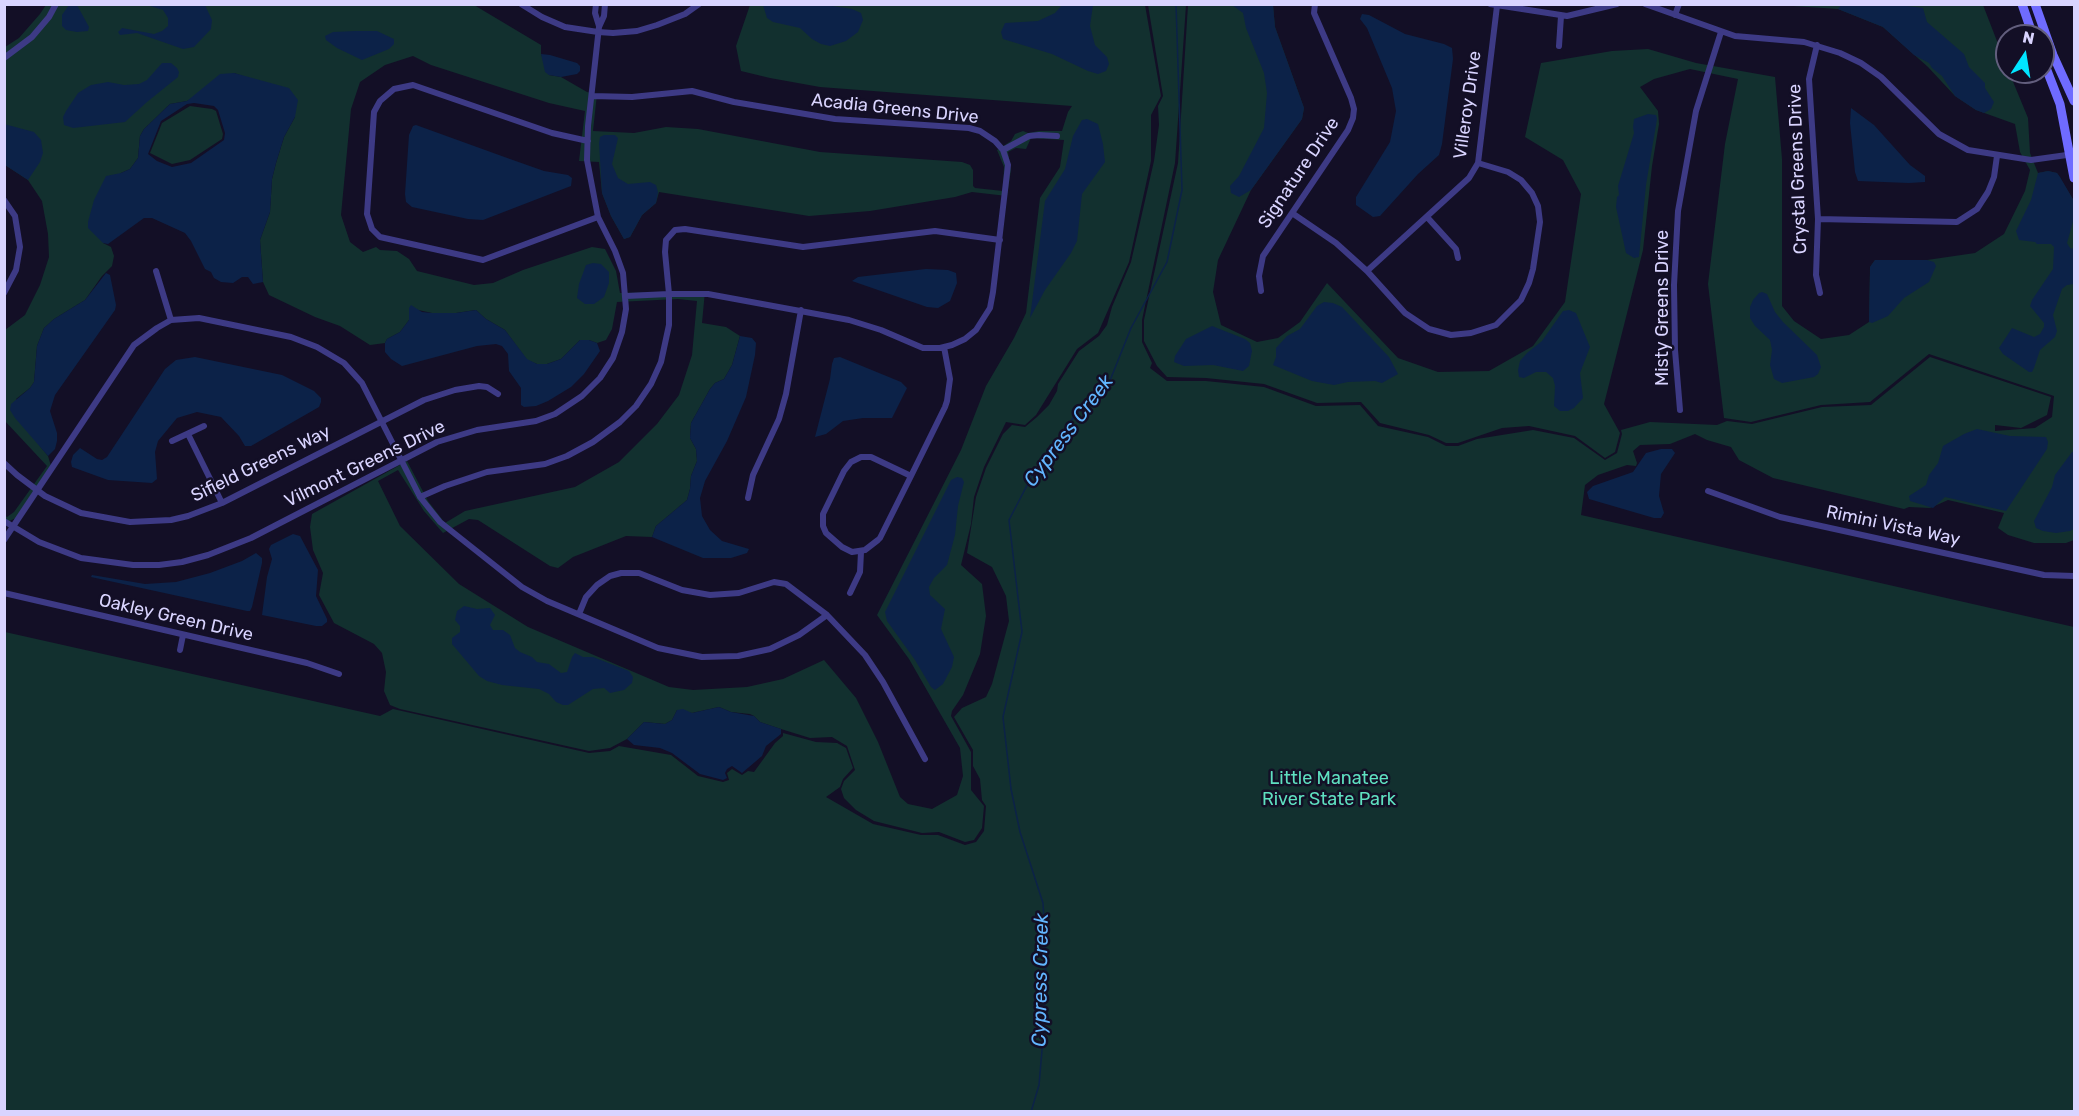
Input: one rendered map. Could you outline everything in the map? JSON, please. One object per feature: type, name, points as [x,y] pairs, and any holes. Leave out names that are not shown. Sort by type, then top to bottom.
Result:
[{"type":"street","points":[[4,58],[32,37],[49,17],[56,4]]},
{"type":"street","points":[[521,4],[557,24],[626,32],[677,18],[699,4]]},
{"type":"street","points":[[596,4],[598,30]]},
{"type":"street","points":[[598,30],[604,16],[605,4]]},
{"type":"street","name":"Signature Drive","points":[[1261,291],[1259,276],[1263,255],[1348,130],[1353,118],[1354,109],[1351,98],[1314,13],[1315,4]]},
{"type":"street","points":[[1494,5],[1561,16],[1576,15],[1617,4]]},
{"type":"street","points":[[1645,4],[1739,37],[1793,40],[1817,45],[1845,55],[1871,70],[1890,85],[1949,142],[1968,150],[2035,160],[2072,155]]},
{"type":"street","points":[[1675,15],[1679,4]]},
{"type":"street","points":[[2022,4],[2030,24]]},
{"type":"street","points":[[2035,4],[2042,24]]},
{"type":"street","name":"Villeroy Drive","points":[[1367,271],[1469,178],[1478,163],[1494,5]]},
{"type":"street","points":[[1559,46],[1561,16]]},
{"type":"street","name":"Vilmont Greens Drive","points":[[4,521],[53,548],[93,560],[133,566],[182,562],[208,555],[251,538],[402,459],[455,436],[543,419],[576,401],[600,378],[613,358],[622,332],[626,296],[621,267],[598,217],[587,160],[588,126],[598,30]]},
{"type":"street","name":"Misty Greens Drive","points":[[1680,410],[1674,328],[1678,211],[1696,111],[1721,32]]},
{"type":"street","name":"Crystal Greens Drive","points":[[1817,45],[1809,79],[1818,219],[1816,275],[1820,293]]},
{"type":"street","points":[[2055,59],[2074,101]]},
{"type":"street","points":[[2052,84],[2060,104],[2072,155],[2074,178]]},
{"type":"street","points":[[588,141],[552,133],[412,85],[394,89],[380,101],[374,111],[367,214],[372,229],[380,237],[483,260],[598,217]]},
{"type":"street","name":"Acadia Greens Drive","points":[[592,96],[632,97],[692,91],[734,102],[835,119],[975,129],[991,137],[1003,150]]},
{"type":"street","points":[[626,296],[708,294],[801,310],[868,325],[918,346],[944,347],[958,342],[970,335],[987,314],[993,292],[1008,171],[1003,150],[1029,136],[1057,136]]},
{"type":"street","points":[[1818,219],[1957,222],[1977,209],[1988,192],[1994,177],[1997,156]]},
{"type":"street","points":[[1292,213],[1336,243],[1367,271],[1405,313],[1429,329],[1451,335],[1471,333],[1496,325],[1521,300],[1531,276],[1540,222],[1538,206],[1532,193],[1521,180],[1508,172],[1478,163]]},
{"type":"street","points":[[4,200],[15,216],[20,247],[16,270],[4,293]]},
{"type":"street","points":[[1427,217],[1456,249],[1458,258]]},
{"type":"street","points":[[420,497],[487,472],[545,464],[593,442],[620,422],[636,406],[651,384],[661,362],[669,325],[669,294],[664,252],[666,240],[675,230],[685,229],[803,247],[935,231],[999,240]]},
{"type":"street","points":[[156,271],[171,320]]},
{"type":"street","points":[[748,498],[753,475],[779,419],[786,394],[801,310]]},
{"type":"street","points":[[4,540],[134,345],[171,320],[186,317],[278,333],[317,347],[344,363],[362,383],[420,497],[440,522],[522,587],[547,601],[666,650],[693,656],[749,654],[770,649],[799,635],[827,615]]},
{"type":"street","points":[[911,476],[871,457],[858,458],[846,468],[823,514],[823,526],[829,537],[852,552],[861,552],[878,540],[911,476],[945,407],[949,395],[949,374],[944,347]]},
{"type":"street","name":"Sifield Greens Way","points":[[4,463],[38,491],[81,513],[130,522],[171,520],[222,503],[414,404],[464,388],[483,386],[498,394]]},
{"type":"street","points":[[172,441],[204,426]]},
{"type":"street","points":[[188,434],[222,503]]},
{"type":"street","name":"Rimini Vista Way","points":[[1708,491],[1780,517],[2044,575],[2074,576]]},
{"type":"street","points":[[850,593],[860,572],[861,552]]},
{"type":"street","points":[[579,614],[585,600],[597,585],[616,574],[644,575],[688,592],[710,595],[731,595],[770,582],[782,582],[827,615],[860,649],[875,670],[925,759]]},
{"type":"street","name":"Oakley Green Drive","points":[[4,593],[307,663],[339,674]]},
{"type":"street","points":[[180,650],[183,635]]},
{"type":"green space","points":[[46,5],[474,5],[541,45],[541,54],[549,75],[561,77],[587,92],[597,94],[593,131],[634,133],[666,127],[698,129],[820,152],[962,162],[970,165],[973,170],[975,188],[1003,191],[1004,167],[997,150],[1011,141],[1015,134],[1023,131],[1028,133],[1062,131],[1072,106],[820,87],[741,71],[736,46],[750,5],[1145,5],[1161,96],[1151,115],[1151,161],[1129,262],[1098,333],[1077,349],[1036,415],[1025,425],[1006,422],[984,467],[974,497],[971,524],[961,565],[982,584],[986,616],[980,654],[963,695],[951,716],[971,752],[971,790],[984,806],[982,828],[974,840],[965,842],[939,832],[922,833],[874,821],[856,810],[844,798],[841,789],[844,781],[855,770],[847,746],[832,737],[810,738],[781,729],[760,722],[750,714],[731,712],[719,707],[692,713],[677,710],[672,720],[665,724],[644,722],[627,739],[610,748],[589,751],[390,705],[384,691],[386,672],[382,653],[374,644],[334,623],[319,595],[323,573],[313,550],[310,527],[312,514],[407,461],[428,501],[445,523],[465,511],[575,487],[619,462],[657,424],[679,395],[692,355],[697,301],[678,299],[617,302],[612,329],[606,340],[597,343],[580,340],[561,359],[547,364],[537,364],[527,360],[505,330],[476,310],[432,313],[409,308],[409,320],[400,332],[387,339],[385,343],[370,345],[340,326],[269,295],[263,282],[260,240],[270,212],[272,179],[276,163],[284,137],[295,117],[257,81],[234,73],[187,101],[170,104],[144,129],[140,136],[138,158],[130,169],[121,173],[103,243],[111,247],[114,256],[112,266],[85,300],[44,328],[37,346],[34,382],[16,399],[39,445],[48,456],[51,466],[16,518],[5,523],[4,515],[7,517],[14,512],[47,466],[4,420],[5,330],[25,315],[40,285],[49,257],[48,234],[42,201],[28,180],[5,165],[5,47],[19,38]],"holes":[[[413,56],[431,65],[549,103],[585,111],[579,161],[599,162],[602,193],[611,216],[624,239],[630,237],[642,215],[656,203],[659,192],[809,216],[870,211],[955,197],[972,192],[1007,196],[1011,170],[1008,152],[1016,148],[1026,149],[1031,138],[1064,140],[1060,167],[1040,198],[1026,313],[986,386],[961,450],[877,615],[909,659],[960,748],[963,776],[957,795],[932,809],[908,804],[900,797],[878,742],[856,698],[824,660],[783,679],[747,687],[693,690],[669,687],[528,627],[459,584],[400,526],[378,481],[398,470],[424,511],[443,533],[469,519],[478,520],[550,566],[558,568],[573,557],[626,536],[652,537],[656,526],[687,500],[691,476],[697,461],[696,449],[690,438],[691,423],[710,389],[715,383],[724,379],[732,365],[740,336],[726,327],[702,323],[705,291],[620,293],[616,271],[605,249],[592,247],[523,270],[493,283],[474,285],[417,271],[409,259],[397,251],[380,250],[376,247],[363,252],[350,242],[341,215],[351,109],[360,82],[385,65]]]},
{"type":"green space","name":"Little Manatee River State Park","points":[[1148,5],[1186,5],[1175,163],[1142,320],[1142,342],[1152,363],[1150,368],[1167,381],[1206,381],[1264,387],[1316,406],[1360,405],[1378,426],[1428,437],[1446,446],[1458,446],[1477,439],[1533,430],[1574,438],[1605,460],[1617,453],[1621,430],[1650,422],[1717,425],[1727,421],[1752,424],[1822,407],[1871,405],[1930,357],[2051,397],[2047,415],[2021,428],[1995,425],[1995,431],[2035,428],[2052,417],[2054,396],[1929,354],[1870,402],[1821,405],[1751,422],[1724,418],[1708,284],[1725,144],[1738,79],[1690,69],[1654,79],[1640,87],[1658,111],[1659,124],[1643,250],[1604,404],[1620,433],[1615,452],[1605,458],[1575,436],[1529,426],[1502,428],[1458,443],[1446,443],[1429,435],[1380,423],[1361,402],[1317,403],[1264,384],[1206,378],[1167,377],[1157,366],[1144,341],[1144,320],[1178,163],[1188,5],[1273,5],[1275,27],[1304,108],[1302,119],[1251,190],[1218,260],[1213,292],[1221,325],[1257,342],[1278,338],[1300,322],[1327,283],[1398,358],[1438,372],[1489,371],[1533,346],[1565,302],[1581,194],[1563,160],[1525,137],[1541,63],[1612,51],[1648,49],[1696,63],[1775,77],[1782,159],[1782,306],[1794,321],[1821,339],[1849,335],[1869,322],[1870,267],[1875,260],[1927,260],[1975,253],[2004,234],[2025,191],[2030,170],[2020,152],[2015,124],[1976,110],[1955,96],[1928,67],[1883,27],[1838,9],[1778,5],[1983,5],[1995,36],[1995,84],[2014,84],[2028,118],[2030,153],[2038,173],[2048,171],[2057,173],[2074,201],[2074,540],[2066,543],[2034,543],[2008,535],[1998,528],[2004,513],[1948,500],[1930,508],[1909,507],[1904,509],[1773,478],[1739,460],[1731,447],[1695,434],[1670,444],[1640,445],[1633,451],[1636,466],[1627,465],[1598,475],[1585,485],[1581,515],[2074,627],[2074,1111],[5,1111],[5,632],[380,716],[393,709],[589,753],[610,751],[619,746],[671,755],[698,776],[723,782],[729,780],[727,773],[732,769],[742,775],[748,771],[754,772],[783,733],[816,742],[837,743],[846,748],[853,768],[843,779],[840,787],[826,797],[873,824],[921,835],[938,835],[965,845],[976,842],[984,831],[986,806],[982,800],[980,779],[973,766],[973,750],[954,717],[962,708],[986,697],[992,684],[1009,621],[1006,596],[992,567],[967,553],[976,497],[986,468],[1003,434],[1012,425],[1025,427],[1049,405],[1057,391],[1058,384],[1079,351],[1099,336],[1107,325],[1131,262],[1154,161],[1159,125],[1158,106],[1163,96]]},
{"type":"green space","points":[[190,106],[216,111],[223,134],[222,139],[190,160],[172,164],[150,153],[162,123]]},
{"type":"water","points":[[1063,4],[1093,5],[1090,26],[1095,45],[1107,57],[1109,64],[1106,71],[1098,74],[1088,71],[1052,54],[1003,39],[1001,32],[1005,23],[1038,21],[1055,13]]},
{"type":"water","points":[[1842,4],[1923,8],[1927,22],[1964,54],[1969,67],[1985,83],[1985,88],[1994,102],[1991,109],[1984,113],[1955,96],[1942,76],[1929,63],[1914,55],[1883,27],[1838,9]]},
{"type":"water","points":[[69,5],[77,5],[89,27],[88,31],[66,30],[62,26],[62,15]]},
{"type":"water","points":[[147,5],[205,5],[212,20],[211,29],[194,47],[183,49],[137,33],[120,35],[118,32],[122,28],[154,34],[168,26],[168,18],[163,10]]},
{"type":"water","points":[[763,5],[826,5],[852,9],[861,13],[863,20],[858,32],[846,41],[830,46],[812,39],[800,28],[773,22],[767,18]]},
{"type":"water","points":[[1232,5],[1273,5],[1275,27],[1304,108],[1302,119],[1251,190],[1239,197],[1231,193],[1230,186],[1239,176],[1264,128],[1267,93],[1264,73],[1246,28],[1243,13]]},
{"type":"water","points":[[1362,14],[1369,15],[1405,34],[1444,44],[1452,48],[1453,59],[1439,155],[1418,174],[1380,216],[1373,217],[1356,205],[1356,197],[1390,142],[1396,111],[1392,88],[1367,28],[1360,19]]},
{"type":"water","points":[[377,31],[394,39],[394,44],[389,49],[362,60],[337,48],[326,40],[325,36],[333,32]]},
{"type":"water","points":[[541,54],[577,63],[580,71],[577,74],[561,77],[549,75],[545,72]]},
{"type":"water","points":[[162,63],[171,63],[177,68],[178,77],[125,122],[73,128],[64,125],[63,117],[78,93],[91,85],[108,82],[124,85],[139,84],[147,80]]},
{"type":"water","points":[[234,73],[289,88],[298,100],[295,117],[284,137],[276,163],[272,179],[270,212],[260,240],[263,282],[253,284],[248,277],[242,277],[233,283],[221,282],[214,278],[211,272],[205,269],[185,233],[152,218],[144,218],[108,244],[103,243],[88,228],[94,200],[106,176],[130,169],[138,158],[140,136],[144,129],[170,104],[187,101],[220,74]],"holes":[[[187,104],[214,106],[218,110],[225,133],[224,140],[191,163],[172,167],[157,161],[148,154],[161,121]]]},
{"type":"water","points":[[1851,108],[1874,125],[1910,165],[1925,176],[1925,182],[1858,181],[1850,123]]},
{"type":"water","points":[[1648,114],[1656,115],[1657,119],[1646,185],[1639,257],[1634,258],[1626,253],[1616,207],[1619,195],[1618,186],[1634,133],[1634,119]]},
{"type":"water","points":[[1087,119],[1098,124],[1105,162],[1082,194],[1077,241],[1030,318],[1045,201],[1065,169],[1073,136],[1082,120]]},
{"type":"water","points":[[4,124],[34,132],[41,140],[43,153],[28,180],[5,165]]},
{"type":"water","points":[[416,125],[544,171],[568,175],[572,178],[571,186],[483,220],[412,207],[406,202],[405,194],[409,135],[413,126]]},
{"type":"water","points":[[615,135],[618,138],[612,164],[618,178],[628,184],[650,182],[656,185],[658,192],[656,203],[642,215],[630,237],[624,239],[611,216],[602,193],[599,143],[600,137]]},
{"type":"water","points":[[2048,171],[2057,173],[2074,201],[2074,218],[2067,243],[2070,248],[2074,249],[2074,284],[2062,289],[2053,315],[2057,331],[2055,337],[2040,350],[2032,372],[2029,372],[2003,354],[1999,348],[2012,328],[2034,337],[2040,334],[2044,327],[2044,323],[2030,306],[2053,269],[2054,247],[2051,244],[2019,240],[2016,231],[2031,200],[2038,173]]},
{"type":"water","points":[[1875,260],[1927,260],[1934,262],[1936,266],[1929,282],[1904,298],[1888,316],[1872,323],[1869,322],[1870,267]]},
{"type":"water","points":[[601,264],[609,272],[609,283],[604,297],[594,304],[585,304],[577,298],[579,284],[586,265]]},
{"type":"water","points":[[926,269],[948,270],[956,273],[957,283],[950,301],[938,308],[927,307],[852,281],[858,277]]},
{"type":"water","points":[[106,273],[110,275],[115,310],[55,395],[50,411],[57,433],[57,441],[55,449],[48,456],[15,418],[10,410],[11,404],[34,382],[37,346],[44,328],[85,300]]},
{"type":"water","points":[[1762,292],[1767,294],[1775,312],[1783,322],[1817,355],[1821,367],[1814,377],[1782,383],[1774,379],[1770,365],[1772,350],[1770,340],[1750,318],[1750,307],[1753,300]]},
{"type":"water","points":[[1324,302],[1342,307],[1389,357],[1398,374],[1382,383],[1348,382],[1334,385],[1312,381],[1273,365],[1276,348],[1287,336],[1300,329],[1317,306]]},
{"type":"water","points":[[411,305],[422,312],[432,313],[476,310],[505,330],[527,359],[537,364],[547,364],[561,359],[580,340],[597,343],[600,351],[584,374],[571,387],[548,401],[536,406],[524,407],[521,405],[521,388],[509,371],[508,354],[502,346],[496,344],[477,346],[402,366],[391,359],[385,352],[385,343],[387,339],[400,332],[409,320]]},
{"type":"water","points":[[1569,310],[1576,313],[1590,347],[1580,373],[1583,398],[1574,408],[1560,411],[1554,406],[1553,378],[1546,372],[1536,372],[1524,378],[1519,377],[1518,370],[1520,361],[1542,341],[1563,311]]},
{"type":"water","points":[[1212,326],[1250,343],[1252,351],[1249,366],[1243,371],[1213,365],[1184,366],[1174,362],[1175,356],[1186,339]]},
{"type":"water","points":[[740,336],[752,338],[756,343],[746,397],[727,441],[705,481],[700,498],[702,516],[710,530],[722,541],[749,549],[747,553],[731,558],[703,558],[652,537],[656,526],[687,500],[691,476],[697,461],[696,449],[690,438],[691,423],[710,389],[715,383],[724,379],[732,365]]},
{"type":"water","points":[[195,357],[282,375],[314,391],[321,398],[321,402],[319,407],[251,446],[245,446],[221,417],[197,412],[177,418],[158,441],[155,452],[157,479],[152,483],[108,480],[72,467],[73,455],[80,448],[97,459],[102,460],[107,457],[165,369],[176,360]]},
{"type":"water","points":[[840,357],[901,382],[907,388],[892,418],[843,421],[826,434],[815,437],[832,364],[834,358]]},
{"type":"water","points":[[1977,429],[2010,436],[2046,437],[2048,442],[2047,449],[2006,511],[1945,497],[1933,508],[1910,501],[1909,496],[1926,485],[1929,475],[1938,463],[1943,446]]},
{"type":"water","points":[[1672,449],[1675,453],[1661,474],[1659,496],[1664,513],[1661,518],[1589,499],[1587,492],[1593,486],[1633,472],[1646,453]]},
{"type":"water","points":[[2074,452],[2074,529],[2056,533],[2043,531],[2036,528],[2034,521],[2052,487],[2055,475]]},
{"type":"water","points":[[957,477],[962,478],[964,482],[958,506],[955,535],[947,565],[934,578],[929,587],[930,595],[945,609],[941,629],[954,657],[952,667],[943,684],[935,690],[887,621],[885,612],[951,480]]},
{"type":"water","points":[[293,534],[300,536],[318,570],[316,596],[327,619],[322,626],[262,615],[272,559],[269,549],[271,545]]},
{"type":"water","points":[[256,553],[262,558],[262,563],[250,611],[91,577],[92,575],[145,584],[176,582],[210,573]]},
{"type":"water","points":[[464,606],[477,609],[490,608],[495,615],[490,625],[493,630],[503,630],[510,635],[515,648],[520,652],[537,662],[549,664],[561,673],[567,672],[575,653],[583,657],[593,657],[629,671],[633,677],[632,683],[624,690],[610,693],[604,688],[593,689],[568,705],[563,705],[539,689],[487,681],[479,676],[452,644],[452,638],[460,632],[460,626],[455,620],[457,611]]},
{"type":"water","points":[[719,707],[731,712],[754,716],[760,722],[781,729],[781,734],[766,746],[762,756],[742,773],[732,766],[727,769],[725,773],[727,778],[723,780],[700,774],[672,753],[660,748],[634,745],[627,739],[644,722],[665,724],[672,720],[677,710],[683,709],[692,713]]},
{"type":"waterway","name":"Cypress Creek","points":[[1031,1112],[1039,1085],[1044,1027],[1046,956],[1043,903],[1020,832],[1011,789],[1003,717],[1022,632],[1009,520],[1035,470],[1076,414],[1109,383],[1131,328],[1167,262],[1182,190],[1176,4]]}]
